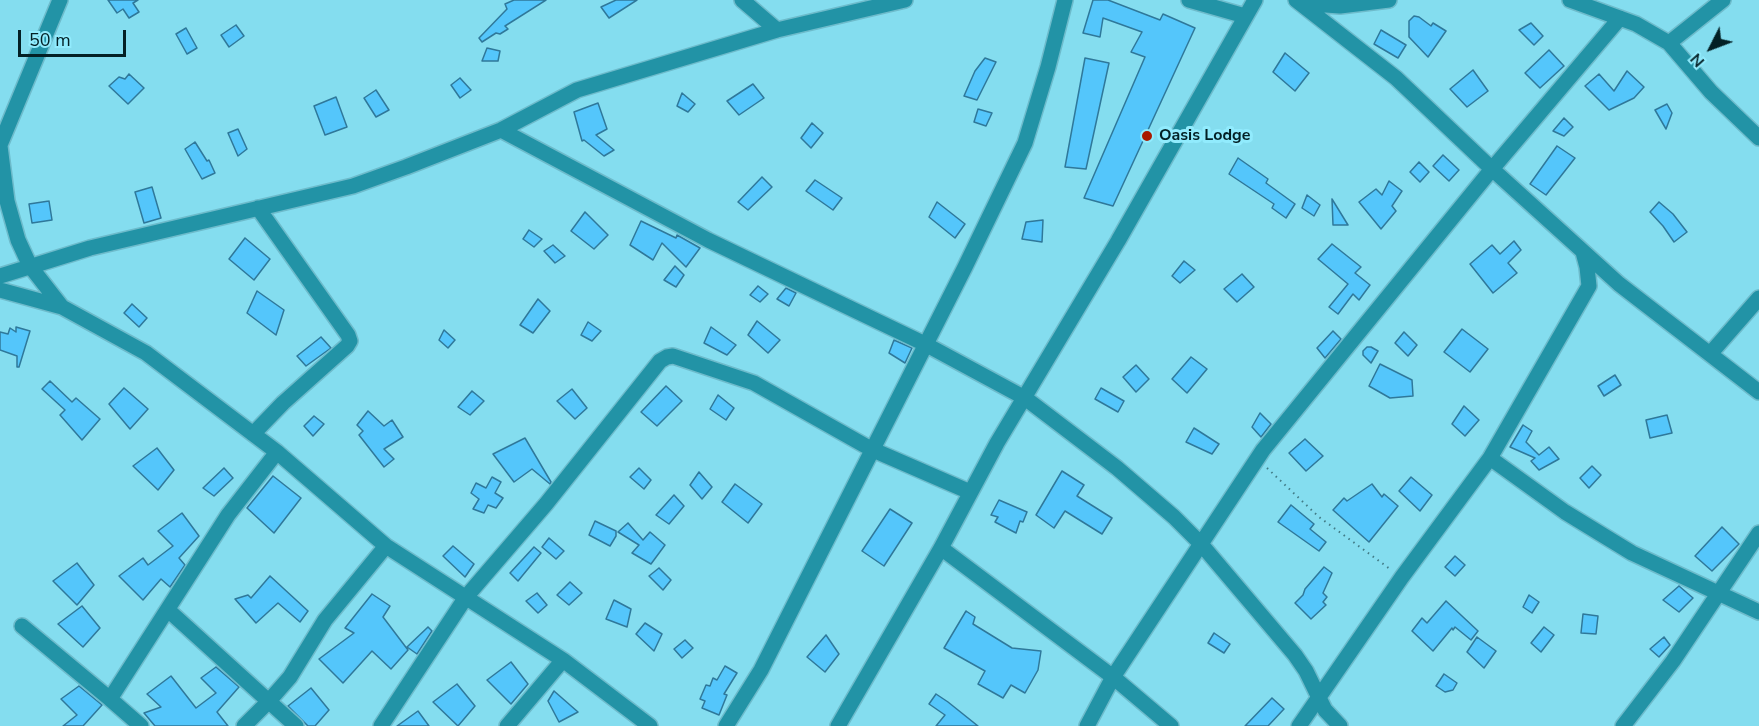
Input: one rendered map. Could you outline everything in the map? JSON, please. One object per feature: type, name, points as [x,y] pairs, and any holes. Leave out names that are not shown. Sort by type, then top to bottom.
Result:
[{"type":"street","points":[[60,0],[0,145],[7,201],[18,240],[30,266],[63,307]]},
{"type":"street","points":[[742,0],[777,30]]},
{"type":"street","points":[[0,276],[90,248],[352,186],[501,130],[577,90],[777,30],[905,0]]},
{"type":"street","points":[[726,726],[761,670],[1025,143],[1065,0]]},
{"type":"street","points":[[1189,0],[1245,16]]},
{"type":"street","points":[[838,726],[941,548],[970,492],[1118,241],[1255,0]]},
{"type":"street","points":[[1302,0],[1324,6],[1340,6],[1389,0]]},
{"type":"street","points":[[1302,0],[1396,78],[1619,284],[1759,392]]},
{"type":"street","points":[[1570,0],[1636,24],[1669,43],[1711,92],[1759,138]]},
{"type":"street","points":[[1669,43],[1723,0]]},
{"type":"street","points":[[1087,726],[1113,677],[1257,459],[1492,169],[1620,18]]},
{"type":"street","points":[[501,130],[708,240],[925,344],[1025,398],[1117,468],[1174,517],[1201,544],[1295,655],[1313,683],[1325,710],[1340,726]]},
{"type":"street","points":[[253,434],[283,402],[350,341],[258,208]]},
{"type":"street","points":[[1299,726],[1402,578],[1490,458],[1589,286],[1583,252]]},
{"type":"street","points":[[0,290],[63,307],[146,353],[277,452],[386,546],[563,660],[650,726]]},
{"type":"street","points":[[1710,354],[1759,298]]},
{"type":"street","points":[[381,726],[466,597],[546,504],[660,361],[667,357],[673,356],[754,383],[871,449],[970,492]]},
{"type":"street","points":[[110,699],[228,514],[277,452]]},
{"type":"street","points":[[1490,458],[1565,512],[1632,553],[1759,612]]},
{"type":"street","points":[[1623,726],[1673,661],[1759,533]]},
{"type":"street","points":[[244,726],[290,677],[325,620],[386,546]]},
{"type":"street","points":[[941,548],[1113,677],[1171,726]]},
{"type":"street","points":[[168,610],[296,726]]},
{"type":"street","points":[[22,626],[141,726]]},
{"type":"street","points":[[507,726],[563,660]]},
{"type":"path","points":[[1257,459],[1319,517],[1402,578]]},
{"type":"building","points":[[108,0],[138,0],[133,3],[139,12],[129,18],[123,9],[117,13]]},
{"type":"building","points":[[514,0],[546,0],[505,26],[508,29],[482,42],[479,38],[507,9],[505,4]]},
{"type":"building","points":[[616,0],[637,0],[609,18],[601,7]]},
{"type":"building","points":[[1093,0],[1108,0],[1160,20],[1163,14],[1195,28],[1113,206],[1084,198],[1145,57],[1131,52],[1142,32],[1103,18],[1100,37],[1083,33]]},
{"type":"building","points":[[1414,16],[1431,26],[1433,23],[1446,31],[1428,57],[1409,37],[1409,21]]},
{"type":"building","points":[[1531,23],[1543,36],[1534,45],[1519,30]]},
{"type":"building","points":[[236,25],[244,36],[229,47],[221,35]]},
{"type":"building","points":[[186,28],[197,48],[187,54],[176,34]]},
{"type":"building","points":[[1381,30],[1406,45],[1398,58],[1374,44]]},
{"type":"building","points":[[487,48],[500,51],[498,61],[482,61]]},
{"type":"building","points":[[1549,50],[1564,66],[1540,88],[1525,73]]},
{"type":"building","points":[[1285,53],[1309,73],[1295,91],[1273,72]]},
{"type":"building","points":[[985,58],[996,62],[977,100],[964,96],[975,71]]},
{"type":"building","points":[[1085,58],[1109,63],[1086,169],[1065,167]]},
{"type":"building","points":[[1473,70],[1488,91],[1467,107],[1450,89]]},
{"type":"building","points":[[1627,71],[1644,87],[1634,98],[1609,110],[1585,86],[1599,74],[1614,91]]},
{"type":"building","points":[[129,74],[144,88],[128,104],[109,86],[119,77],[125,79]]},
{"type":"building","points":[[460,78],[471,90],[460,98],[451,85]]},
{"type":"building","points":[[753,84],[764,98],[739,115],[727,101]]},
{"type":"building","points":[[376,90],[389,110],[376,117],[364,98]]},
{"type":"building","points":[[682,93],[695,104],[688,112],[677,106]]},
{"type":"building","points":[[336,97],[347,127],[325,135],[314,106]]},
{"type":"building","points":[[598,103],[607,129],[596,135],[614,150],[604,156],[584,140],[582,141],[574,112]]},
{"type":"building","points":[[1667,104],[1672,113],[1666,129],[1655,110]]},
{"type":"building","points":[[978,109],[992,113],[986,126],[974,122]]},
{"type":"building","points":[[1564,118],[1573,127],[1564,136],[1553,131]]},
{"type":"building","points":[[812,123],[823,133],[811,148],[801,138]]},
{"type":"building","points":[[238,129],[247,149],[238,156],[228,133]]},
{"type":"building","points":[[195,142],[207,161],[209,160],[215,173],[202,179],[185,149]]},
{"type":"building","points":[[1557,146],[1575,158],[1546,195],[1530,184]]},
{"type":"building","points":[[1443,155],[1459,170],[1449,181],[1433,166]]},
{"type":"building","points":[[1238,158],[1268,179],[1266,183],[1295,204],[1286,218],[1272,208],[1274,204],[1229,174]]},
{"type":"building","points":[[1419,162],[1429,172],[1420,182],[1410,172]]},
{"type":"building","points":[[762,177],[772,187],[748,210],[738,202]]},
{"type":"building","points":[[815,180],[842,198],[833,210],[806,191]]},
{"type":"building","points":[[1389,181],[1402,191],[1392,206],[1396,211],[1381,229],[1359,202],[1376,189],[1382,195]]},
{"type":"building","points":[[152,187],[161,218],[144,223],[135,192]]},
{"type":"building","points":[[1307,195],[1320,205],[1314,216],[1302,208]]},
{"type":"building","points":[[1332,199],[1348,225],[1333,225]]},
{"type":"building","points":[[49,201],[52,220],[32,223],[29,204]]},
{"type":"building","points":[[937,202],[965,224],[955,238],[929,217]]},
{"type":"building","points":[[1659,202],[1673,214],[1687,232],[1674,242],[1650,212]]},
{"type":"building","points":[[585,212],[608,235],[594,249],[571,231]]},
{"type":"building","points":[[1043,220],[1042,242],[1022,239],[1026,222]]},
{"type":"building","points":[[641,221],[676,238],[677,235],[700,248],[686,267],[662,243],[653,260],[630,245]]},
{"type":"building","points":[[529,230],[542,239],[534,247],[523,239]]},
{"type":"building","points":[[245,238],[270,259],[254,280],[229,259]]},
{"type":"building","points":[[1514,241],[1521,250],[1508,263],[1517,273],[1493,293],[1470,264],[1492,245],[1500,254]]},
{"type":"building","points":[[1332,244],[1361,267],[1355,273],[1370,285],[1359,300],[1353,294],[1338,314],[1329,307],[1348,284],[1318,259]]},
{"type":"building","points":[[553,245],[565,256],[555,263],[544,251]]},
{"type":"building","points":[[1184,261],[1195,270],[1180,283],[1172,276]]},
{"type":"building","points":[[675,266],[684,275],[676,287],[664,280]]},
{"type":"building","points":[[1242,274],[1254,287],[1237,302],[1224,289]]},
{"type":"building","points":[[758,286],[768,294],[760,302],[750,295]]},
{"type":"building","points":[[786,288],[796,293],[789,306],[777,299]]},
{"type":"building","points":[[257,291],[284,310],[276,335],[247,313]]},
{"type":"building","points":[[538,299],[550,311],[533,333],[520,325]]},
{"type":"building","points":[[132,304],[147,318],[139,327],[124,313]]},
{"type":"building","points":[[757,321],[780,340],[768,353],[748,335]]},
{"type":"building","points":[[588,322],[601,331],[592,341],[581,335]]},
{"type":"building","points":[[16,327],[30,331],[19,367],[17,367],[17,356],[0,350],[0,332],[8,334],[10,328],[16,332]]},
{"type":"building","points":[[711,327],[736,345],[727,355],[704,343]]},
{"type":"building","points":[[1462,329],[1488,349],[1470,372],[1444,352]]},
{"type":"building","points":[[444,330],[455,340],[448,348],[439,340]]},
{"type":"building","points":[[1333,331],[1341,339],[1325,358],[1317,348]]},
{"type":"building","points":[[1404,332],[1417,345],[1408,356],[1395,343]]},
{"type":"building","points":[[321,337],[331,348],[306,366],[297,356]]},
{"type":"building","points":[[894,340],[912,348],[905,363],[889,353]]},
{"type":"building","points":[[1367,347],[1378,351],[1371,363],[1363,355]]},
{"type":"building","points":[[1191,357],[1207,369],[1187,393],[1172,379]]},
{"type":"building","points":[[1380,364],[1412,380],[1413,396],[1390,398],[1369,386]]},
{"type":"building","points":[[1136,365],[1149,379],[1136,392],[1123,377]]},
{"type":"building","points":[[1615,375],[1621,385],[1604,396],[1598,386]]},
{"type":"building","points":[[50,381],[72,402],[76,398],[100,419],[82,440],[60,415],[65,410],[42,389]]},
{"type":"building","points":[[666,386],[682,401],[657,426],[641,412]]},
{"type":"building","points":[[124,388],[148,409],[130,429],[109,404]]},
{"type":"building","points":[[1101,388],[1124,401],[1118,412],[1095,399]]},
{"type":"building","points":[[572,389],[587,408],[575,419],[557,401]]},
{"type":"building","points":[[472,391],[484,401],[470,415],[458,407]]},
{"type":"building","points":[[718,395],[734,408],[726,420],[710,409]]},
{"type":"building","points":[[1464,406],[1479,420],[1465,436],[1452,424]]},
{"type":"building","points":[[368,411],[384,426],[392,420],[403,437],[384,449],[394,459],[384,467],[359,435],[363,431],[357,425]]},
{"type":"building","points":[[1260,413],[1271,424],[1261,437],[1252,427]]},
{"type":"building","points":[[1667,415],[1672,433],[1650,438],[1646,420]]},
{"type":"building","points":[[314,416],[324,424],[313,436],[304,426]]},
{"type":"building","points":[[1523,425],[1532,431],[1526,442],[1539,455],[1549,447],[1559,459],[1539,470],[1531,461],[1535,458],[1510,447]]},
{"type":"building","points":[[1194,428],[1219,444],[1212,454],[1186,442]]},
{"type":"building","points":[[525,438],[551,482],[550,484],[532,469],[514,482],[493,454]]},
{"type":"building","points":[[1305,439],[1323,456],[1306,471],[1289,453]]},
{"type":"building","points":[[157,448],[174,470],[158,490],[133,466]]},
{"type":"building","points":[[1592,466],[1601,475],[1589,488],[1580,478]]},
{"type":"building","points":[[224,468],[233,478],[214,496],[203,488]]},
{"type":"building","points":[[639,468],[651,480],[644,489],[630,477]]},
{"type":"building","points":[[1062,471],[1084,485],[1077,496],[1112,518],[1102,534],[1065,511],[1054,528],[1036,515]]},
{"type":"building","points":[[699,472],[712,487],[702,499],[690,485]]},
{"type":"building","points":[[273,476],[301,498],[274,533],[247,508]]},
{"type":"building","points":[[492,477],[501,482],[495,493],[503,498],[496,508],[488,505],[484,513],[473,509],[479,499],[471,493],[476,483],[486,488]]},
{"type":"building","points":[[1411,477],[1432,495],[1420,511],[1399,491]]},
{"type":"building","points":[[735,484],[762,504],[748,523],[722,502]]},
{"type":"building","points":[[1372,484],[1382,497],[1384,494],[1398,506],[1369,542],[1333,510],[1344,498],[1347,501]]},
{"type":"building","points":[[674,495],[684,506],[669,524],[656,515]]},
{"type":"building","points":[[999,500],[1027,512],[1023,522],[1020,521],[1016,533],[995,522],[998,517],[991,515]]},
{"type":"building","points":[[1291,505],[1314,524],[1310,529],[1326,542],[1319,551],[1278,522]]},
{"type":"building","points":[[890,509],[912,523],[884,566],[862,551]]},
{"type":"building","points":[[182,513],[199,536],[179,558],[185,565],[170,587],[161,579],[143,600],[119,576],[143,558],[148,565],[173,546],[158,531]]},
{"type":"building","points":[[595,521],[616,531],[616,536],[610,546],[589,535]]},
{"type":"building","points":[[628,523],[643,540],[650,532],[665,545],[651,564],[632,553],[639,545],[618,532]]},
{"type":"building","points":[[1722,527],[1739,544],[1712,571],[1695,556]]},
{"type":"building","points":[[549,538],[564,551],[556,559],[542,547]]},
{"type":"building","points":[[453,546],[474,564],[465,577],[443,556]]},
{"type":"building","points":[[534,547],[541,553],[518,581],[510,573]]},
{"type":"building","points":[[1455,556],[1465,565],[1455,576],[1445,567]]},
{"type":"building","points":[[77,563],[94,585],[77,605],[53,581]]},
{"type":"building","points":[[1324,567],[1332,573],[1323,593],[1327,597],[1323,602],[1326,605],[1311,619],[1295,603]]},
{"type":"building","points":[[659,568],[671,580],[663,590],[649,576]]},
{"type":"building","points":[[270,576],[308,611],[300,622],[278,603],[256,623],[235,599],[248,595],[251,598]]},
{"type":"building","points":[[570,582],[582,593],[569,605],[557,595]]},
{"type":"building","points":[[1679,586],[1693,598],[1679,612],[1663,600]]},
{"type":"building","points":[[537,593],[547,605],[538,613],[526,601]]},
{"type":"building","points":[[372,594],[390,606],[383,617],[408,650],[391,669],[372,651],[343,683],[319,659],[354,633],[345,628]]},
{"type":"building","points":[[1529,595],[1539,602],[1532,613],[1523,607]]},
{"type":"building","points":[[614,600],[631,609],[627,627],[606,619]]},
{"type":"building","points":[[1446,601],[1478,631],[1471,640],[1455,627],[1453,630],[1452,628],[1433,651],[1412,631],[1422,618],[1427,623]]},
{"type":"building","points":[[82,606],[100,628],[83,647],[58,624]]},
{"type":"building","points":[[966,611],[975,617],[973,624],[1012,648],[1041,651],[1038,670],[1025,693],[1011,685],[1003,698],[978,684],[985,671],[944,648]]},
{"type":"building","points":[[1583,614],[1598,616],[1596,634],[1581,633]]},
{"type":"building","points":[[645,623],[662,634],[654,651],[636,634]]},
{"type":"building","points":[[428,627],[432,631],[417,654],[407,647]]},
{"type":"building","points":[[1544,627],[1554,635],[1541,652],[1531,643]]},
{"type":"building","points":[[1214,633],[1230,644],[1224,653],[1208,643]]},
{"type":"building","points":[[826,635],[839,654],[825,672],[807,657]]},
{"type":"building","points":[[1477,637],[1496,651],[1484,668],[1467,652]]},
{"type":"building","points":[[1664,637],[1670,645],[1659,657],[1650,649]]},
{"type":"building","points":[[685,640],[693,648],[682,658],[674,649]]},
{"type":"building","points":[[511,662],[528,684],[511,704],[487,680]]},
{"type":"building","points":[[725,666],[737,673],[724,694],[727,695],[719,715],[702,708],[705,701],[700,699],[706,685],[710,686],[713,678],[717,680]]},
{"type":"building","points":[[216,667],[239,687],[217,712],[228,726],[155,726],[144,713],[161,707],[147,694],[171,676],[196,708],[216,693],[201,678]]},
{"type":"building","points":[[1444,674],[1457,683],[1453,690],[1445,692],[1436,686]]},
{"type":"building","points":[[457,684],[475,706],[458,726],[433,702]]},
{"type":"building","points":[[79,686],[102,705],[83,726],[63,726],[77,715],[61,699]]},
{"type":"building","points":[[311,688],[329,710],[315,726],[308,726],[288,706]]},
{"type":"building","points":[[554,691],[578,712],[559,722],[548,701]]},
{"type":"building","points":[[936,694],[978,726],[936,726],[945,715],[929,704]]},
{"type":"building","points":[[1272,698],[1284,709],[1268,726],[1245,726]]},
{"type":"building","points":[[418,711],[429,726],[397,726]]},
{"type":"place","name":"Oasis Lodge","points":[[1147,136]]}]
